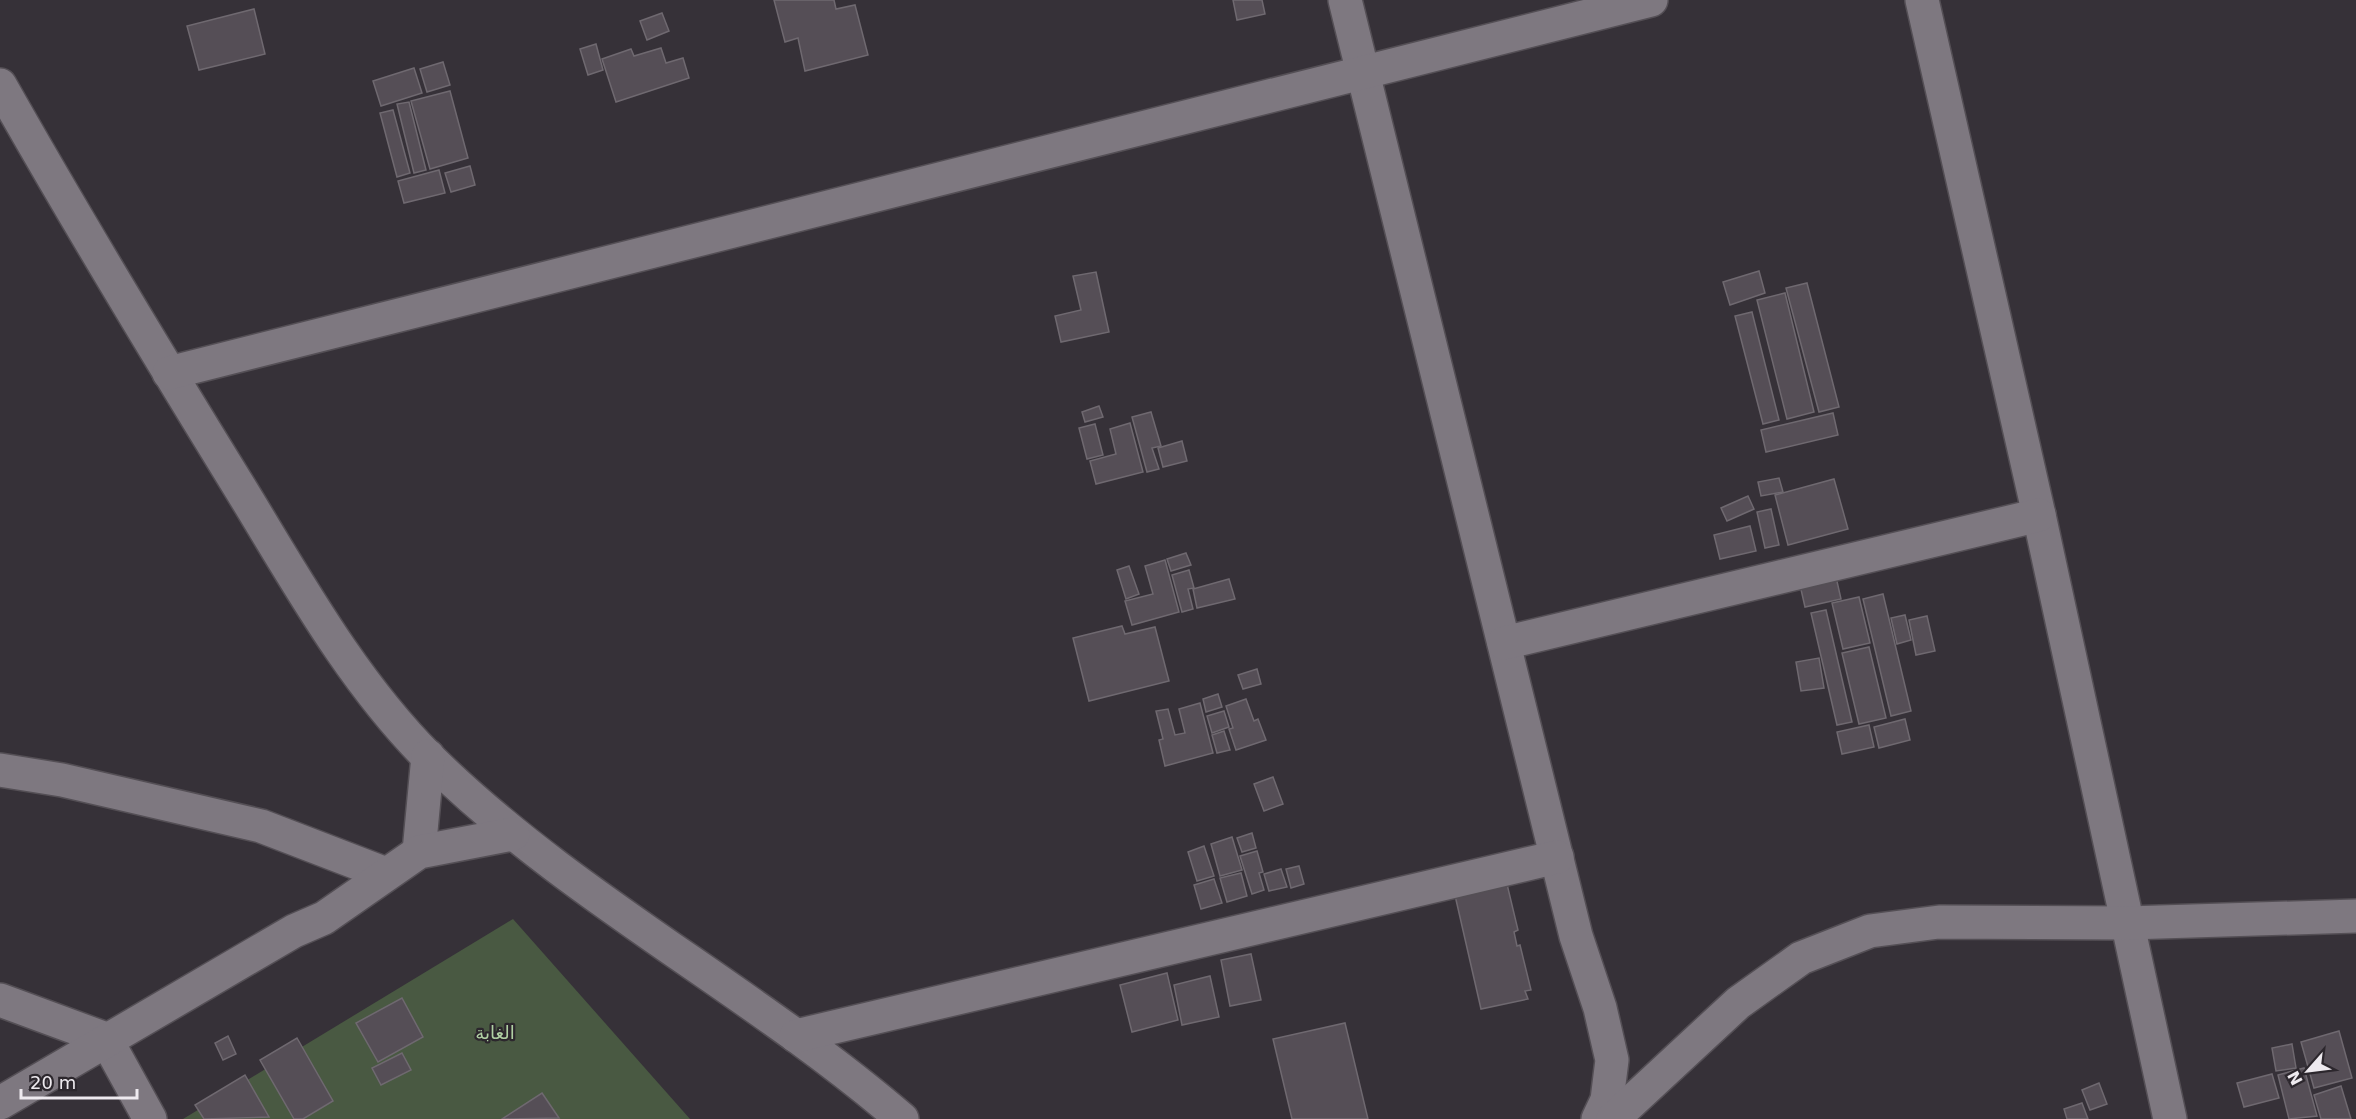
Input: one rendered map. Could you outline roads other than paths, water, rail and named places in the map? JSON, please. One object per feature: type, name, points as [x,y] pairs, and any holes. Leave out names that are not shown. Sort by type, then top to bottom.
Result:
[{"type":"street","points":[[1345,0],[1557,857],[1612,1060],[1607,1100],[1598,1119]]},
{"type":"street","points":[[169,373],[1362,73],[1595,7],[1651,0]]},
{"type":"street","points":[[1922,0],[2039,515],[2170,1119]]},
{"type":"street","points":[[0,85],[169,373],[332,639],[393,718],[428,756],[513,834],[796,1036],[902,1119]]},
{"type":"street","points":[[1504,643],[2039,515]]},
{"type":"street","points":[[418,852],[428,756]]},
{"type":"street","points":[[0,770],[62,780],[261,826],[386,874]]},
{"type":"street","points":[[0,1103],[294,931],[324,918],[418,852],[513,834]]},
{"type":"street","points":[[796,1036],[1557,857]]},
{"type":"street","points":[[1613,1119],[1738,1003],[1801,958],[1870,931],[1939,922],[2128,923],[2356,916]]},
{"type":"street","points":[[0,1000],[106,1039],[150,1119]]},
{"type":"park label","name":"الغابة","points":[[495,1032]]}]
